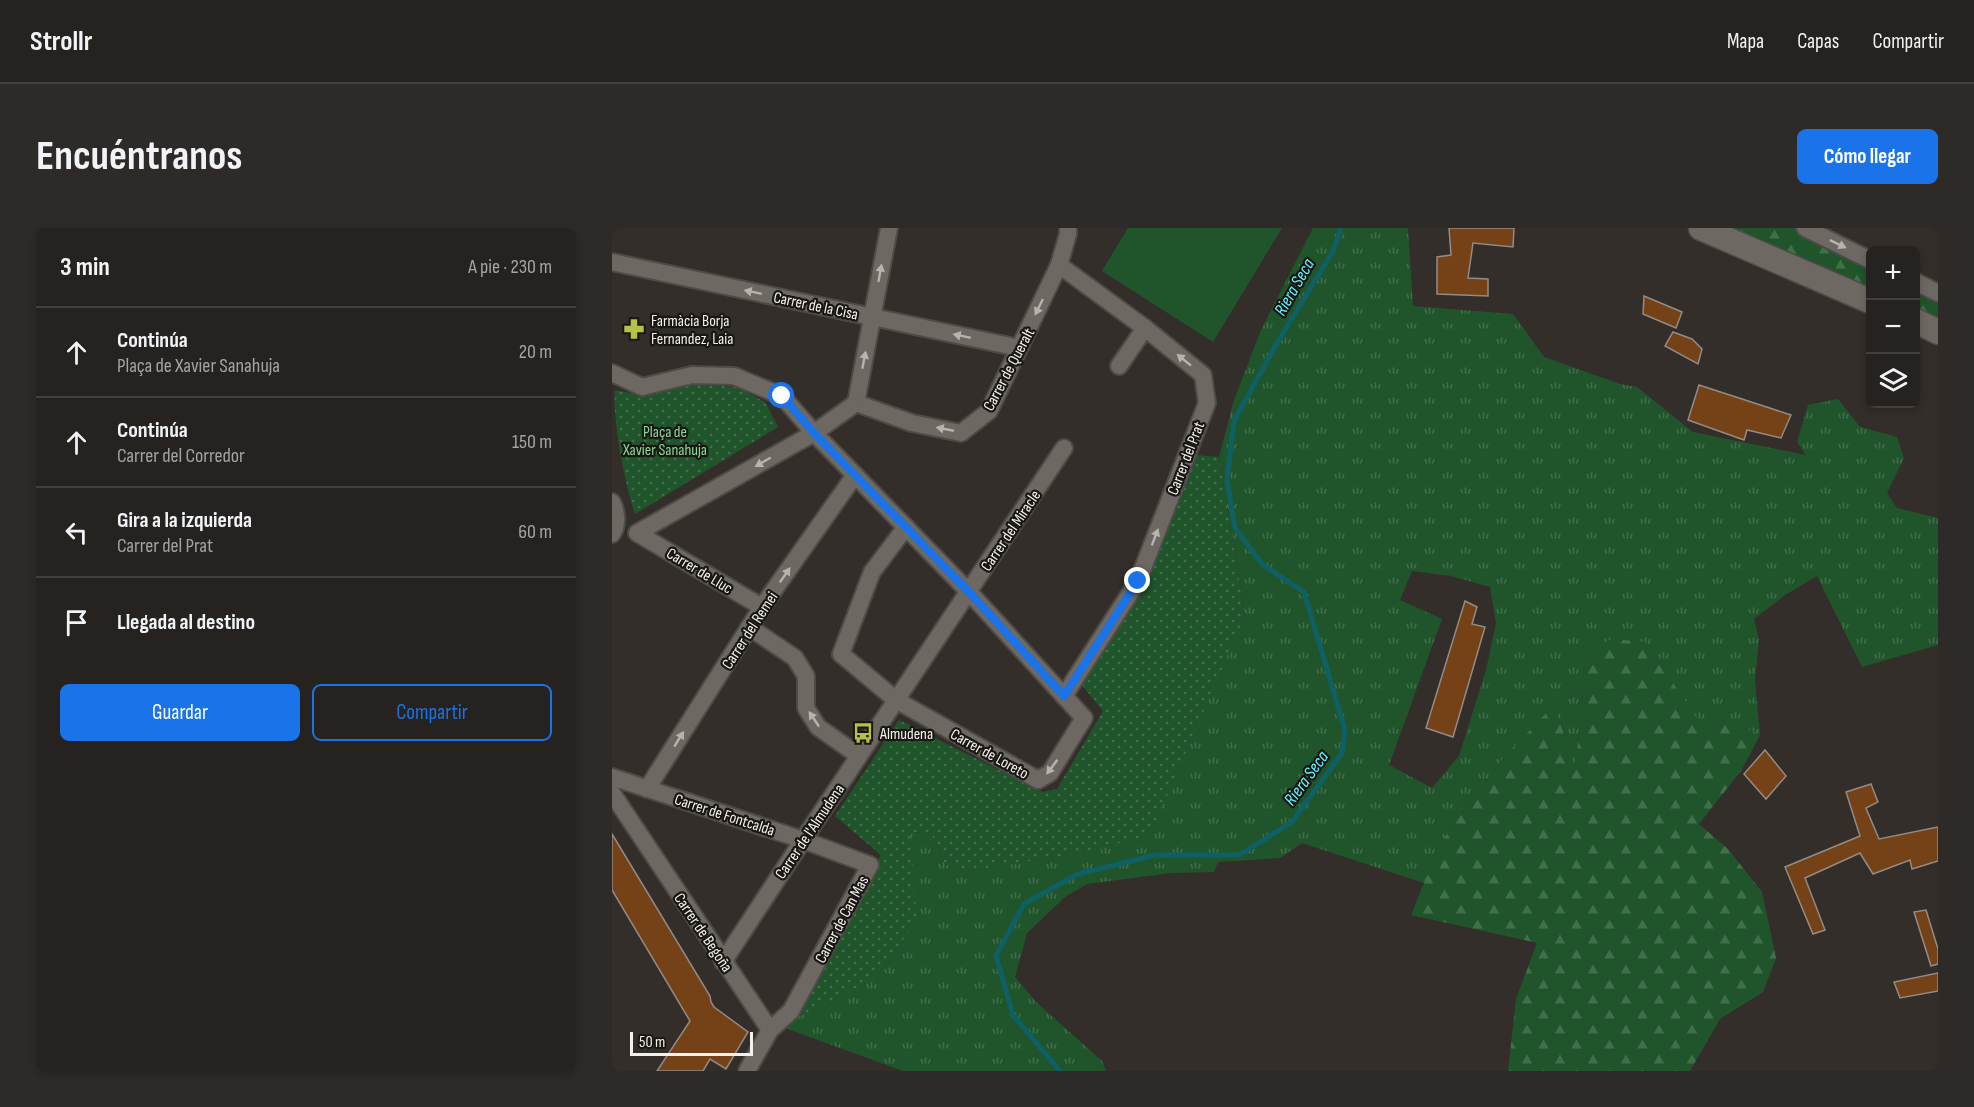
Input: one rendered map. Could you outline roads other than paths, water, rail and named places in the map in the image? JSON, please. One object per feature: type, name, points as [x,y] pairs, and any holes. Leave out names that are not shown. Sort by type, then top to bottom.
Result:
[{"type":"main road","points":[[1701,228],[1868,300]]},
{"type":"main road","points":[[1920,323],[1938,332]]},
{"type":"street","points":[[814,433],[856,403],[888,228]]},
{"type":"street","name":"Carrer de Queralt","points":[[856,403],[912,423],[961,432],[989,411],[1059,265],[1068,228]]},
{"type":"street","points":[[1805,228],[1866,258]]},
{"type":"street","name":"Carrer de la Cisa","points":[[612,262],[1019,348]]},
{"type":"street","name":"Carrer del Prat","points":[[1059,265],[1145,328],[1203,375],[1207,403],[1138,581],[1064,696]]},
{"type":"street","points":[[1920,284],[1938,293]]},
{"type":"street","points":[[1119,366],[1145,328]]},
{"type":"street","points":[[612,373],[642,387],[692,375],[734,376],[782,396],[814,433],[969,592],[1064,696]]},
{"type":"street","name":"Carrer de Lluc","points":[[762,607],[637,533],[814,433]]},
{"type":"street","name":"Carrer del Miracle","points":[[896,700],[1064,448]]},
{"type":"street","name":"Carrer del Remei","points":[[648,789],[762,607],[855,475]]},
{"type":"street","points":[[613,506],[614,531]]},
{"type":"street","name":"Carrer de Loreto","points":[[906,527],[872,572],[841,654],[896,700],[1038,780],[1050,773],[1084,718],[1064,696]]},
{"type":"street","points":[[749,627],[795,658],[806,676],[806,708],[818,727],[859,756]]},
{"type":"street","name":"Carrer de l'Almudena","points":[[723,962],[896,700]]},
{"type":"street","points":[[612,777],[648,789]]},
{"type":"street","name":"Carrer de Fontcalda","points":[[648,789],[803,840]]},
{"type":"street","name":"Carrer de Begoña","points":[[612,793],[770,1030]]},
{"type":"street","name":"Carrer de Can Mas","points":[[770,1030],[791,1011],[870,865],[803,840]]},
{"type":"street","points":[[747,1071],[770,1030]]},
{"type":"waterway","name":"Riera Seca","points":[[1060,1071],[1013,1015],[996,956],[1024,904],[1078,874],[1155,855],[1239,855],[1292,822],[1342,753],[1345,730],[1304,592],[1263,565],[1235,528],[1227,480],[1234,421],[1277,343],[1333,251],[1341,228]]},
{"type":"place","name":"Farmàcia Borja Fernandez, Laia","points":[[634,329]]},
{"type":"place","name":"Almudena","points":[[863,733]]},
{"type":"park label","name":"Plaça de Xavier Sanahuja","points":[[665,440]]}]
